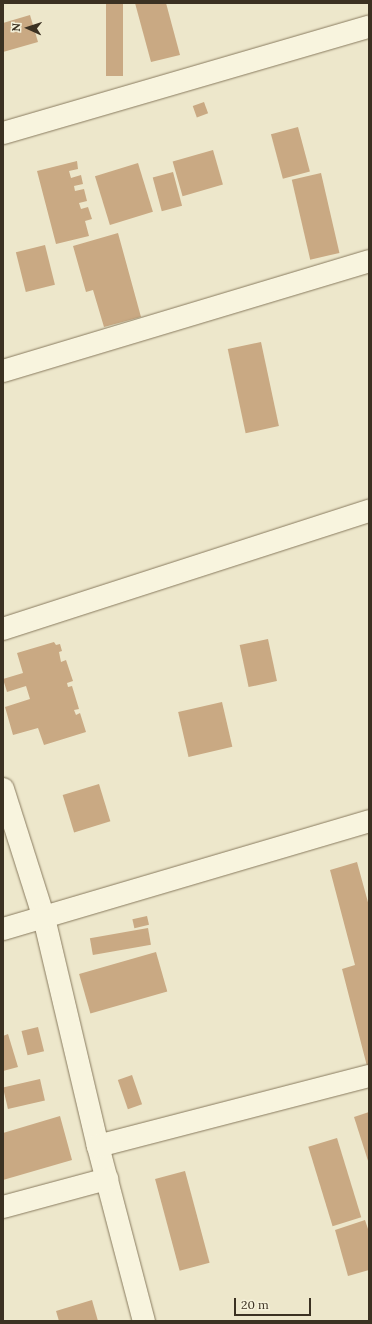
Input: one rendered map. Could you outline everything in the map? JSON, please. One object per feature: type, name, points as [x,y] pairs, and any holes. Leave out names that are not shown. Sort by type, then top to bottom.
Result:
[{"type":"street","points":[[3,133],[369,27]]},
{"type":"street","points":[[3,371],[369,261]]},
{"type":"street","points":[[3,629],[369,511]]},
{"type":"street","points":[[3,789],[44,918],[98,1146],[144,1321]]},
{"type":"street","points":[[3,929],[369,821]]},
{"type":"street","points":[[98,1146],[369,1076]]},
{"type":"street","points":[[3,1206],[107,1179]]},
{"type":"building","points":[[106,3],[123,3],[123,76],[106,76]]},
{"type":"building","points":[[135,3],[166,3],[180,55],[151,62]]},
{"type":"building","points":[[30,15],[38,42],[3,52],[3,23]]},
{"type":"building","points":[[204,102],[208,113],[197,117],[193,106]]},
{"type":"building","points":[[298,127],[310,171],[283,179],[271,134]]},
{"type":"building","points":[[213,150],[223,185],[183,196],[173,162]]},
{"type":"building","points":[[77,161],[78,169],[69,171],[71,178],[81,175],[83,184],[74,186],[75,191],[84,189],[87,201],[79,203],[81,209],[88,207],[92,219],[85,221],[89,236],[56,244],[37,171]]},
{"type":"building","points":[[138,163],[153,212],[110,225],[95,176]]},
{"type":"building","points":[[173,172],[182,206],[162,211],[153,177]]},
{"type":"building","points":[[321,173],[339,253],[310,260],[292,180]]},
{"type":"building","points":[[118,233],[141,317],[104,327],[93,290],[86,292],[73,246]]},
{"type":"building","points":[[45,245],[55,285],[26,292],[16,252]]},
{"type":"building","points":[[261,342],[279,426],[246,433],[228,349]]},
{"type":"building","points":[[268,639],[277,681],[249,687],[240,645]]},
{"type":"building","points":[[54,642],[56,645],[60,644],[62,651],[59,652],[61,662],[66,660],[73,681],[67,683],[68,687],[72,686],[79,709],[74,710],[76,715],[80,713],[86,732],[44,745],[38,728],[13,735],[5,707],[30,699],[26,686],[7,692],[3,679],[23,673],[17,653]]},
{"type":"building","points":[[222,702],[232,747],[189,757],[178,712]]},
{"type":"building","points":[[99,784],[110,821],[74,832],[63,795]]},
{"type":"building","points":[[357,862],[369,906],[368,1070],[342,969],[355,965],[330,870]]},
{"type":"building","points":[[147,916],[149,925],[134,928],[132,919]]},
{"type":"building","points":[[148,928],[151,945],[93,955],[90,938]]},
{"type":"building","points":[[156,952],[167,991],[90,1013],[79,974]]},
{"type":"building","points":[[38,1027],[44,1051],[28,1055],[22,1031]]},
{"type":"building","points":[[8,1034],[18,1067],[3,1071],[3,1036]]},
{"type":"building","points":[[132,1075],[142,1104],[128,1109],[118,1080]]},
{"type":"building","points":[[40,1079],[45,1100],[8,1109],[3,1088]]},
{"type":"building","points":[[369,1112],[369,1164],[354,1117]]},
{"type":"building","points":[[60,1116],[72,1160],[3,1180],[3,1133]]},
{"type":"building","points":[[337,1138],[361,1217],[333,1226],[308,1147]]},
{"type":"building","points":[[185,1171],[210,1263],[180,1271],[155,1179]]},
{"type":"building","points":[[365,1220],[369,1232],[369,1270],[348,1276],[335,1230]]},
{"type":"building","points":[[92,1300],[98,1321],[59,1321],[56,1311]]}]
